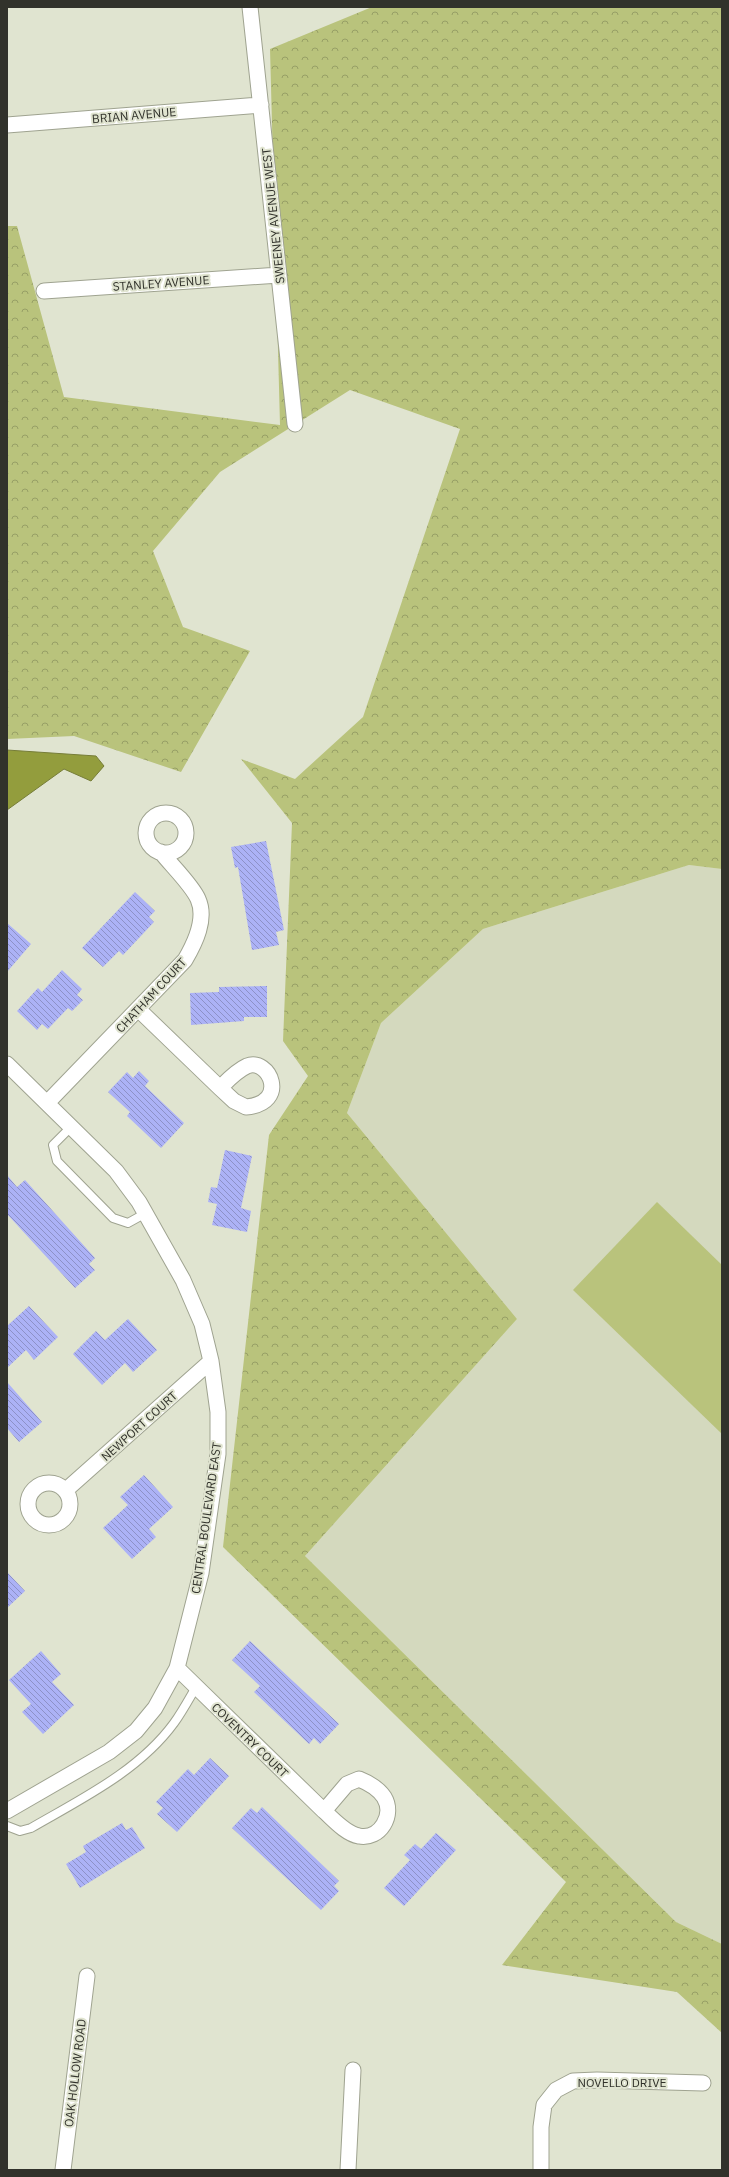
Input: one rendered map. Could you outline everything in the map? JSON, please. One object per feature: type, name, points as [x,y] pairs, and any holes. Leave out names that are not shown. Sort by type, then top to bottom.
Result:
[{"type":"street","name":"SWEENEY AVENUE WEST","points":[[250,7],[295,424]]},
{"type":"street","name":"BRIAN AVENUE","points":[[7,125],[261,105]]},
{"type":"street","name":"STANLEY AVENUE","points":[[44,290],[279,275]]},
{"type":"street","name":"CHATHAM COURT","points":[[48,1102],[186,960],[196,940],[201,920],[198,899],[161,852]]},
{"type":"street","points":[[139,1010],[220,1088]]},
{"type":"street","name":"CENTRAL BOULEVARD EAST","points":[[7,1064],[48,1102],[116,1171],[146,1213],[183,1280],[202,1324],[211,1361],[218,1412],[218,1454],[201,1573],[177,1668],[155,1708],[136,1730],[109,1752],[7,1811]]},
{"type":"street","name":"NEWPORT COURT","points":[[66,1490],[211,1361]]},
{"type":"street","name":"COVENTRY COURT","points":[[177,1668],[324,1811]]},
{"type":"street","name":"OAK HOLLOW ROAD","points":[[63,2170],[87,1976]]},
{"type":"street","points":[[348,2170],[353,2070]]},
{"type":"street","name":"NOVELLO DRIVE","points":[[541,2170],[541,2127],[544,2105],[556,2090],[573,2081],[598,2080],[704,2083]]},
{"type":"lane","points":[[72,1126],[53,1145],[57,1161],[113,1218],[128,1223],[146,1213]]},
{"type":"lane","points":[[7,1826],[20,1830],[31,1828],[118,1776],[146,1753],[173,1724],[196,1687]]},
{"type":"shaded area","points":[[7,750],[96,756],[104,766],[91,781],[64,769],[7,810]]},
{"type":"shaded area","points":[[689,865],[722,869],[722,1944],[676,1922],[305,1556],[517,1319],[347,1113],[381,1023],[483,929]]},
{"type":"green space","points":[[372,7],[722,7],[722,869],[689,865],[483,929],[381,1023],[347,1113],[517,1319],[305,1556],[676,1922],[722,1944],[722,2033],[677,1992],[502,1965],[566,1882],[223,1547],[269,1135],[308,1076],[283,1041],[292,823],[241,759],[295,779],[363,717],[460,429],[350,390],[220,472],[153,551],[183,627],[250,651],[181,772],[74,736],[7,739],[7,226],[17,226],[64,397],[280,425],[270,49]]},
{"type":"green space","points":[[657,1202],[722,1265],[722,1434],[573,1290]]},
{"type":"building","points":[[266,841],[284,930],[276,932],[279,945],[252,950],[238,867],[235,868],[231,847]]},
{"type":"building","points":[[135,892],[155,911],[149,917],[154,922],[123,955],[119,951],[103,967],[82,948]]},
{"type":"building","points":[[7,923],[31,944],[7,972]]},
{"type":"building","points":[[62,970],[82,989],[77,995],[83,1000],[72,1011],[68,1008],[48,1029],[42,1024],[37,1030],[17,1011],[38,988],[42,992]]},
{"type":"building","points":[[267,986],[267,1017],[244,1017],[244,1021],[191,1025],[190,993],[219,992],[219,987]]},
{"type":"building","points":[[139,1071],[149,1081],[145,1086],[184,1123],[161,1148],[127,1116],[130,1112],[108,1092],[127,1072],[133,1078]]},
{"type":"building","points":[[225,1150],[252,1156],[241,1208],[251,1211],[247,1232],[212,1225],[217,1204],[208,1202],[211,1187],[217,1188]]},
{"type":"building","points":[[7,1175],[17,1187],[25,1180],[95,1258],[89,1264],[95,1270],[75,1288],[7,1214]]},
{"type":"building","points":[[29,1306],[58,1337],[34,1360],[26,1350],[7,1368],[7,1326]]},
{"type":"building","points":[[128,1319],[157,1350],[133,1372],[125,1363],[102,1385],[73,1354],[96,1331],[105,1340]]},
{"type":"building","points":[[7,1382],[42,1422],[19,1442],[7,1428]]},
{"type":"building","points":[[144,1475],[173,1507],[149,1529],[156,1537],[132,1559],[103,1528],[128,1505],[120,1497]]},
{"type":"building","points":[[7,1572],[25,1591],[7,1608]]},
{"type":"building","points":[[250,1641],[339,1724],[320,1744],[314,1738],[309,1744],[254,1692],[260,1686],[232,1660]]},
{"type":"building","points":[[41,1651],[61,1674],[52,1682],[74,1705],[43,1734],[22,1712],[31,1704],[9,1680]]},
{"type":"building","points":[[210,1758],[229,1776],[177,1832],[157,1814],[163,1808],[156,1802],[188,1769],[194,1775]]},
{"type":"building","points":[[262,1807],[339,1881],[334,1886],[339,1891],[321,1910],[232,1828],[251,1808],[257,1813]]},
{"type":"building","points":[[122,1823],[126,1830],[132,1827],[145,1848],[80,1888],[66,1864],[86,1852],[83,1846]]},
{"type":"building","points":[[436,1833],[456,1850],[404,1906],[384,1888],[410,1860],[404,1855],[415,1844],[421,1849]]}]
